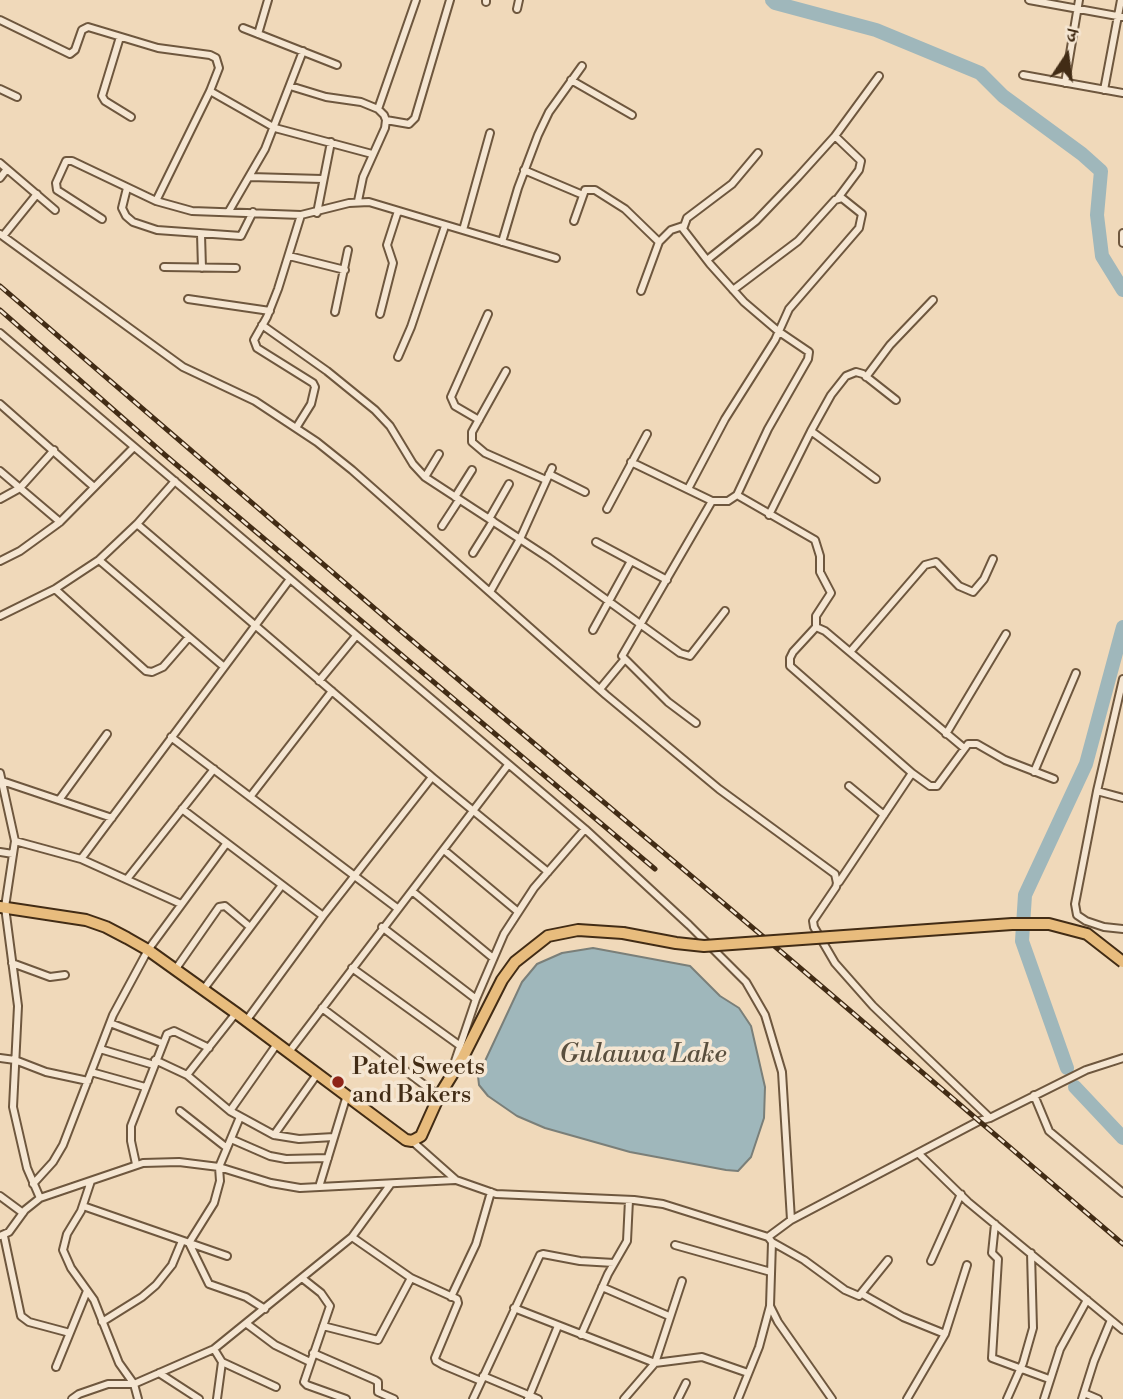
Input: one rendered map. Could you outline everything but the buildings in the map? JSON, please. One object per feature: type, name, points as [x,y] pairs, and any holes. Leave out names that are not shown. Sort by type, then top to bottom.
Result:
[{"type":"main road","points":[[2,907],[86,920],[106,927],[148,950],[406,1140],[412,1141],[421,1136],[439,1096],[502,980],[522,956],[548,936],[578,930],[623,933],[704,946],[1020,923],[1049,924],[1087,934],[1123,962]]},
{"type":"street","points":[[258,34],[268,0]]},
{"type":"street","points":[[378,109],[416,0]]},
{"type":"street","points":[[290,86],[326,97],[361,102],[378,109],[386,120],[409,124],[415,118],[450,0]]},
{"type":"street","points":[[517,9],[519,0]]},
{"type":"street","points":[[1029,0],[1078,4],[1120,17]]},
{"type":"street","points":[[1104,90],[1120,17],[1121,0]]},
{"type":"street","points":[[1065,83],[1078,4]]},
{"type":"street","points":[[0,20],[69,54],[75,50],[84,27],[158,48],[216,58],[219,68],[210,91],[156,201]]},
{"type":"street","points":[[243,28],[337,65]]},
{"type":"street","points":[[120,37],[102,96],[105,101],[131,117]]},
{"type":"street","points":[[229,211],[275,128],[303,51]]},
{"type":"street","points":[[502,242],[524,170],[549,113],[582,66]]},
{"type":"street","points":[[1023,75],[1123,93]]},
{"type":"street","points":[[706,260],[765,212],[835,136],[879,76]]},
{"type":"street","points":[[571,80],[632,116]]},
{"type":"street","points":[[0,89],[17,97]]},
{"type":"street","points":[[210,91],[275,128],[372,154]]},
{"type":"street","points":[[358,201],[363,177],[386,120]]},
{"type":"street","points":[[463,230],[490,133]]},
{"type":"street","points":[[733,290],[798,241],[838,198],[859,170],[861,161],[835,136]]},
{"type":"street","points":[[317,213],[331,142]]},
{"type":"street","points":[[631,462],[712,501],[728,501],[737,495],[768,429],[809,354],[808,349],[779,331],[733,290],[706,260],[685,233],[683,226],[687,218],[732,184],[758,153]]},
{"type":"street","points":[[102,219],[57,190],[56,183],[66,161],[72,161],[156,201],[191,211],[301,215],[358,201],[369,202],[556,258]]},
{"type":"street","points":[[0,163],[55,209]]},
{"type":"street","points":[[0,178],[7,169]]},
{"type":"street","points":[[524,170],[583,195]]},
{"type":"street","points":[[250,177],[322,179]]},
{"type":"street","points":[[127,188],[122,208],[126,216],[133,222],[157,230],[242,236],[253,212]]},
{"type":"street","points":[[574,221],[585,190],[589,189],[605,195],[625,209],[659,242]]},
{"type":"street","points":[[37,194],[2,235],[183,367],[255,401],[352,470],[600,689],[719,789],[835,874],[837,883]]},
{"type":"street","points":[[688,489],[789,309],[859,228],[862,215],[854,206],[838,198]]},
{"type":"street","points":[[380,314],[393,263],[387,244],[398,211]]},
{"type":"street","points":[[296,428],[311,404],[315,387],[313,383],[254,344],[254,337],[270,311],[301,215]]},
{"type":"street","points":[[398,357],[411,327],[445,226]]},
{"type":"street","points":[[641,290],[659,242],[671,230],[683,226]]},
{"type":"street","points":[[1123,233],[1123,243]]},
{"type":"street","points":[[201,234],[202,268]]},
{"type":"street","points":[[335,312],[348,250]]},
{"type":"street","points":[[289,256],[345,270]]},
{"type":"street","points":[[164,267],[236,268]]},
{"type":"street","points":[[188,299],[270,311]]},
{"type":"street","points":[[866,377],[890,345],[933,300]]},
{"type":"street","points":[[479,421],[455,406],[452,397],[488,314]]},
{"type":"street","points":[[262,325],[327,371],[375,410],[390,426],[413,464],[425,477],[520,539],[680,653],[690,656],[725,611]]},
{"type":"street","points":[[0,333],[585,830],[689,925],[746,982],[765,1015],[782,1072],[791,1220]]},
{"type":"street","points":[[506,371],[471,437],[475,447],[504,462],[549,474],[585,492]]},
{"type":"street","points":[[769,515],[811,431],[831,395],[846,376],[856,372],[896,400]]},
{"type":"street","points":[[0,404],[94,487]]},
{"type":"street","points":[[811,431],[876,479]]},
{"type":"street","points":[[607,509],[647,434]]},
{"type":"street","points":[[0,561],[20,551],[60,522],[134,447]]},
{"type":"street","points":[[0,499],[20,488],[54,450]]},
{"type":"street","points":[[425,477],[439,454]]},
{"type":"street","points":[[442,526],[472,470]]},
{"type":"street","points":[[0,471],[60,522]]},
{"type":"street","points":[[490,592],[520,539],[549,474]]},
{"type":"street","points":[[0,616],[55,589],[99,561],[137,524],[174,481]]},
{"type":"street","points":[[473,553],[509,484]]},
{"type":"street","points":[[737,495],[815,540],[820,556],[820,572],[831,593],[816,616],[816,627],[793,652],[790,666],[930,786],[937,786],[968,744],[977,744],[1005,760],[1054,779]]},
{"type":"street","points":[[696,723],[668,702],[624,660],[623,653],[712,501]]},
{"type":"street","points":[[137,524],[432,777],[548,872]]},
{"type":"street","points":[[596,542],[667,580]]},
{"type":"street","points":[[850,652],[925,565],[936,562],[959,586],[973,592],[984,579],[993,559]]},
{"type":"street","points":[[99,561],[223,666]]},
{"type":"street","points":[[593,630],[631,561]]},
{"type":"street","points":[[81,859],[253,625],[290,579]]},
{"type":"street","points":[[55,589],[146,671],[152,672],[163,667],[189,637]]},
{"type":"street","points":[[816,627],[825,631],[964,748]]},
{"type":"street","points":[[946,734],[1006,634]]},
{"type":"street","points":[[319,681],[356,636]]},
{"type":"street","points":[[600,689],[624,660]]},
{"type":"street","points":[[1034,772],[1076,673]]},
{"type":"street","points":[[1123,679],[1077,889],[1076,911],[1077,915],[1086,921],[1104,928],[1123,929]]},
{"type":"street","points":[[250,797],[332,691]]},
{"type":"street","points":[[59,800],[107,734]]},
{"type":"street","points":[[171,737],[397,908]]},
{"type":"street","points":[[289,1052],[508,765]]},
{"type":"street","points":[[127,879],[214,769]]},
{"type":"street","points":[[0,773],[15,841],[2,907],[12,963],[18,1025],[13,1107],[33,1184],[40,1198]]},
{"type":"street","points":[[912,773],[837,883],[813,921],[814,927],[835,963],[873,1006],[990,1118]]},
{"type":"street","points":[[246,1021],[323,916],[432,777]]},
{"type":"street","points":[[2,781],[112,818]]},
{"type":"street","points":[[849,786],[884,815]]},
{"type":"street","points":[[1097,791],[1123,797]]},
{"type":"street","points":[[182,809],[323,916]]},
{"type":"street","points":[[450,1079],[476,999],[517,911],[585,830]]},
{"type":"street","points":[[15,841],[81,859],[181,904]]},
{"type":"street","points":[[33,1184],[53,1162],[63,1145],[110,1023],[148,950],[226,844]]},
{"type":"street","points":[[444,850],[517,911]]},
{"type":"street","points":[[0,852],[13,853]]},
{"type":"street","points":[[203,990],[282,885]]},
{"type":"street","points":[[412,891],[493,958]]},
{"type":"street","points":[[175,970],[219,907],[225,906],[250,927]]},
{"type":"street","points":[[382,927],[476,999]]},
{"type":"street","points":[[0,948],[10,949]]},
{"type":"street","points":[[12,963],[50,977],[65,975]]},
{"type":"street","points":[[352,968],[459,1045]]},
{"type":"street","points":[[322,1008],[439,1096]]},
{"type":"street","points":[[187,1075],[236,1013]]},
{"type":"street","points":[[110,1023],[162,1043]]},
{"type":"street","points":[[136,1164],[131,1126],[167,1034],[174,1031],[209,1048]]},
{"type":"street","points":[[230,1111],[277,1044]]},
{"type":"street","points":[[100,1049],[187,1075],[230,1111],[274,1135],[299,1139],[334,1137]]},
{"type":"street","points":[[0,1058],[88,1081]]},
{"type":"street","points":[[738,1399],[770,1306],[770,1239],[791,1220],[979,1121],[1086,1070],[1123,1058]]},
{"type":"street","points":[[91,1072],[145,1087]]},
{"type":"street","points":[[274,1135],[318,1073]]},
{"type":"street","points":[[319,1187],[347,1095]]},
{"type":"street","points":[[1034,1096],[1049,1131],[1123,1193]]},
{"type":"street","points":[[180,1111],[227,1148]]},
{"type":"street","points":[[102,1322],[132,1304],[156,1285],[214,1203],[220,1181],[219,1167],[240,1117]]},
{"type":"street","points":[[231,1139],[270,1156],[286,1159],[328,1158]]},
{"type":"street","points":[[412,1141],[456,1180],[491,1192],[663,1204],[770,1239],[845,1290],[862,1294],[903,1317],[945,1334]]},
{"type":"street","points":[[919,1154],[995,1224],[1123,1330]]},
{"type":"street","points":[[70,1333],[29,1322],[21,1316],[2,1236],[40,1198],[136,1164],[179,1162],[219,1167],[280,1185],[390,1185],[456,1180]]},
{"type":"street","points":[[91,1181],[83,1206],[67,1234],[62,1250],[87,1291],[119,1363],[134,1384],[138,1399]]},
{"type":"street","points":[[72,1399],[108,1384],[134,1384],[214,1349],[352,1237],[390,1185]]},
{"type":"street","points":[[452,1297],[476,1244],[491,1192]]},
{"type":"street","points":[[931,1261],[961,1194]]},
{"type":"street","points":[[0,1196],[23,1213]]},
{"type":"street","points":[[581,1335],[602,1287],[627,1241],[629,1200]]},
{"type":"street","points":[[83,1206],[227,1256]]},
{"type":"street","points":[[995,1224],[992,1253],[998,1259],[992,1358],[1049,1378]]},
{"type":"street","points":[[352,1237],[411,1278],[457,1299],[458,1303],[435,1358],[436,1362],[538,1399]]},
{"type":"street","points":[[185,1242],[209,1284],[246,1297],[265,1309]]},
{"type":"street","points":[[675,1245],[771,1272]]},
{"type":"street","points":[[1007,1399],[1021,1368],[1033,1328],[1031,1253]]},
{"type":"street","points":[[473,1399],[541,1254],[580,1261],[614,1263]]},
{"type":"street","points":[[862,1294],[888,1260]]},
{"type":"street","points":[[907,1399],[945,1334],[967,1265]]},
{"type":"street","points":[[302,1278],[327,1299],[330,1306],[305,1378],[307,1385],[346,1399]]},
{"type":"street","points":[[323,1326],[378,1340],[411,1278]]},
{"type":"street","points":[[624,1399],[655,1363],[682,1281]]},
{"type":"street","points":[[602,1287],[669,1316]]},
{"type":"street","points":[[57,1367],[87,1291]]},
{"type":"street","points":[[1044,1399],[1060,1349],[1087,1300]]},
{"type":"street","points":[[770,1306],[778,1322],[832,1399]]},
{"type":"street","points":[[514,1308],[655,1363],[702,1357],[748,1373]]},
{"type":"street","points":[[1098,1399],[1083,1396],[1101,1339],[1111,1320]]},
{"type":"street","points":[[247,1324],[275,1345],[310,1362]]},
{"type":"street","points":[[529,1397],[558,1326]]},
{"type":"street","points":[[214,1349],[222,1362],[276,1387]]},
{"type":"street","points":[[313,1353],[375,1380],[379,1385],[379,1392],[394,1399]]},
{"type":"street","points":[[217,1399],[222,1362]]},
{"type":"street","points":[[159,1373],[199,1399]]},
{"type":"street","points":[[678,1399],[686,1383]]},
{"type":"water","name":"Gulauwa Lake","points":[[593,948],[690,966],[720,996],[739,1008],[751,1026],[765,1087],[764,1118],[751,1157],[738,1171],[630,1152],[545,1128],[517,1116],[488,1096],[479,1085],[478,1076],[522,982],[537,964],[562,953]]},
{"type":"waterway","points":[[772,0],[876,30],[980,73],[1003,96],[1082,154],[1101,171],[1097,215],[1102,256],[1123,290]]},
{"type":"waterway","points":[[1067,1068],[1022,941],[1025,895],[1086,764],[1123,627]]},
{"type":"waterway","points":[[1075,1087],[1123,1138]]},
{"type":"railway","points":[[0,286],[402,632],[1123,1244]]},
{"type":"railway","points":[[0,310],[165,455],[655,869]]},
{"type":"place","name":"Patel Sweets and Bakers","points":[[338,1082]]}]
